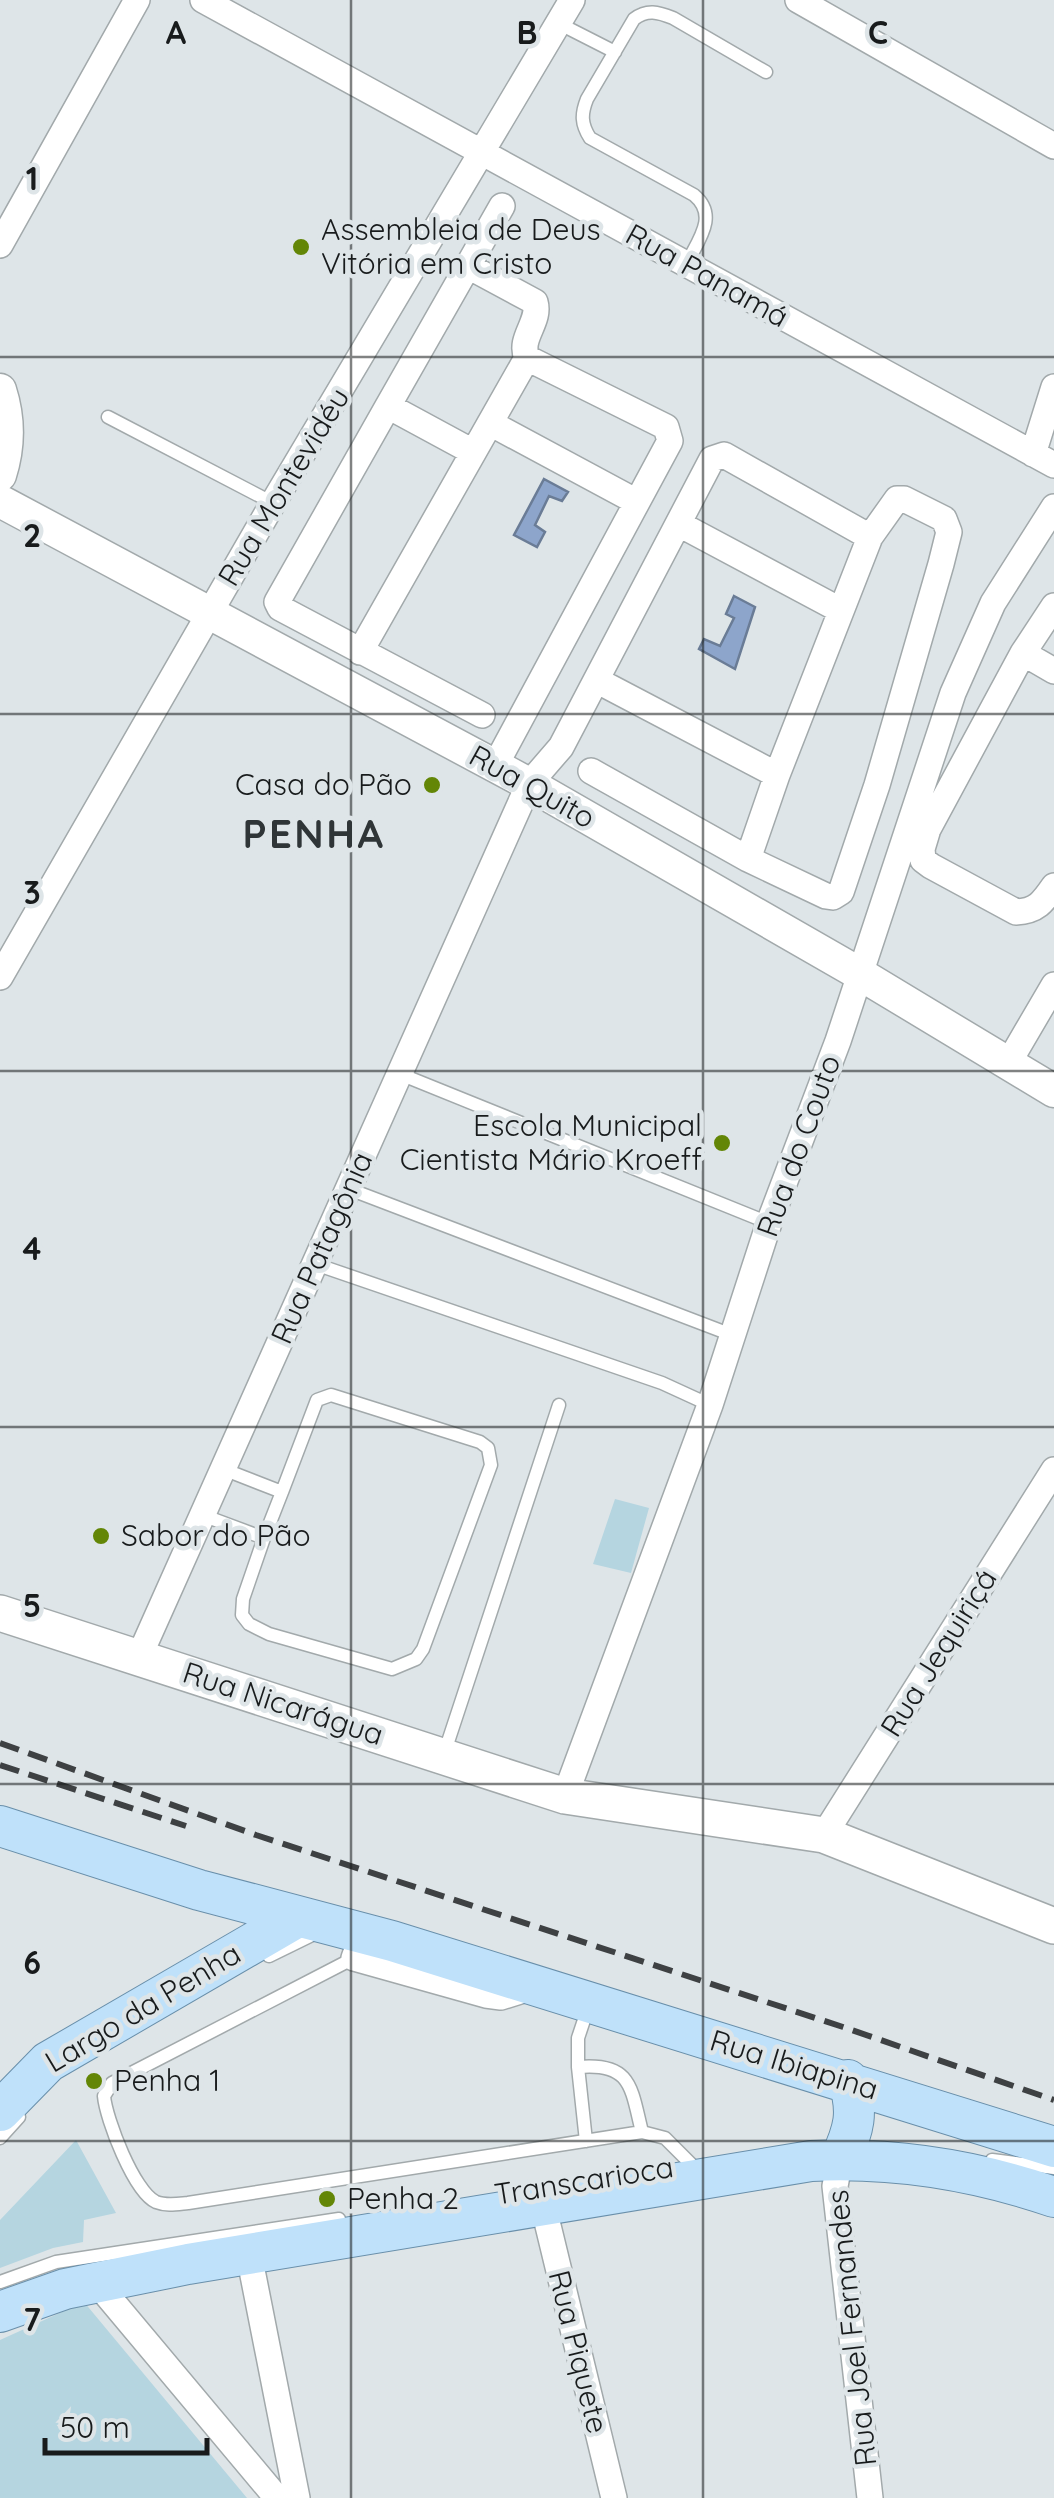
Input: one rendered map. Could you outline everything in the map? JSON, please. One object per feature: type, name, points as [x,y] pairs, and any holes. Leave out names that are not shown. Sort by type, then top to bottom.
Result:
[{"type":"main road","name":"Rua Nicarágua","points":[[0,1613],[565,1796],[824,1835],[1054,1926]]},
{"type":"main road","name":"Rua Ibiapina","points":[[0,1826],[336,1934],[533,1986],[848,2080],[1054,2147]]},
{"type":"main road","name":"Largo da Penha","points":[[17,2106],[48,2062],[336,1934]]},
{"type":"main road","points":[[848,2080],[856,2115],[850,2150]]},
{"type":"main road","points":[[0,2312],[65,2288],[96,2282],[543,2205],[696,2168],[811,2161],[850,2150],[946,2167],[998,2163],[1054,2197]]},
{"type":"street","points":[[0,246],[137,0]]},
{"type":"street","name":"Rua Panamá","points":[[203,0],[1043,460]]},
{"type":"street","name":"Rua Montevidéu","points":[[0,977],[273,503],[572,0]]},
{"type":"street","points":[[798,0],[1054,146]]},
{"type":"street","points":[[482,715],[280,608],[277,602],[502,206]]},
{"type":"street","points":[[360,652],[527,358],[524,346],[537,313],[535,302],[468,266]]},
{"type":"street","points":[[495,766],[670,441],[666,427],[527,358]]},
{"type":"street","points":[[1043,460],[1054,387]]},
{"type":"street","points":[[0,390],[6,407],[7,453],[0,475]]},
{"type":"street","points":[[388,406],[474,452]]},
{"type":"street","points":[[490,422],[637,502]]},
{"type":"street","name":"Rua Patagônia","points":[[139,1658],[530,784],[561,747],[598,681],[712,459],[724,455],[870,537]]},
{"type":"street","points":[[591,771],[748,859],[826,896],[841,892],[877,785],[950,532],[944,519],[897,499],[870,537],[776,774],[748,859]]},
{"type":"street","name":"Rua Quito","points":[[0,501],[530,784],[1054,1091]]},
{"type":"street","name":"Rua do Couto","points":[[565,1796],[710,1405],[953,693],[993,604],[1054,508]]},
{"type":"street","points":[[679,524],[840,610]]},
{"type":"street","points":[[1054,606],[1023,654],[928,829],[922,849],[923,860],[930,866],[1016,912],[1030,912],[1042,904],[1054,886]]},
{"type":"street","points":[[1023,654],[1054,671]]},
{"type":"street","points":[[598,681],[776,774]]},
{"type":"street","points":[[1009,1062],[1054,985]]},
{"type":"street","name":"Rua Jequiriçá","points":[[824,1835],[1054,1470]]},
{"type":"street","name":"Rua Joel Fernandes","points":[[850,2150],[835,2186],[870,2498]]},
{"type":"street","name":"Rua Piquete","points":[[543,2205],[614,2498]]},
{"type":"street","points":[[250,2255],[297,2498]]},
{"type":"street","points":[[96,2282],[277,2498]]},
{"type":"lane","points":[[686,264],[706,226],[708,214],[704,203],[590,138],[582,113],[587,99],[634,19],[642,12],[658,12],[766,72]]},
{"type":"lane","points":[[558,23],[614,52]]},
{"type":"lane","points":[[108,417],[273,503]]},
{"type":"lane","points":[[400,1074],[769,1224]]},
{"type":"lane","points":[[348,1189],[732,1335]]},
{"type":"lane","points":[[315,1264],[662,1382],[710,1405]]},
{"type":"lane","points":[[323,1396],[480,1442],[488,1448],[491,1465],[423,1649],[405,1666],[392,1669],[269,1634],[249,1624],[242,1615],[243,1600],[264,1538],[317,1400],[323,1396]]},
{"type":"lane","points":[[443,1756],[559,1405]]},
{"type":"lane","points":[[223,1469],[282,1492]]},
{"type":"lane","points":[[202,1516],[264,1538]]},
{"type":"lane","points":[[250,1965],[336,1934]]},
{"type":"lane","name":"Largo da Penha","points":[[336,1934],[106,2091],[107,2114],[142,2190],[152,2200],[162,2204],[188,2203],[586,2141]]},
{"type":"lane","points":[[78,2062],[218,1980]]},
{"type":"lane","points":[[589,2004],[578,2038],[586,2141],[642,2132],[665,2138],[696,2168]]},
{"type":"lane","points":[[578,2066],[618,2070],[632,2095],[642,2132]]},
{"type":"lane","points":[[848,2080],[878,2104],[905,2116]]},
{"type":"lane","points":[[0,2138],[17,2106]]},
{"type":"lane","points":[[782,2150],[850,2150]]},
{"type":"lane","points":[[998,2163],[1054,2167]]},
{"type":"lane","points":[[0,2282],[56,2262],[351,2217]]},
{"type":"shaded area","points":[[615,1499],[649,1508],[631,1573],[593,1564]]},
{"type":"shaded area","points":[[76,2140],[116,2213],[84,2220],[83,2242],[53,2248],[0,2268],[0,2220]]},
{"type":"shaded area","points":[[84,2302],[247,2498],[0,2498],[0,2340]]},
{"type":"water","points":[[544,479],[568,492],[562,501],[549,496],[535,525],[545,532],[537,547],[514,535]]},
{"type":"water","points":[[734,596],[755,607],[735,669],[699,649],[704,639],[720,646],[734,618],[726,614]]},
{"type":"railway","points":[[0,1743],[256,1835],[1054,2100]]},
{"type":"railway","points":[[0,1765],[186,1826]]},
{"type":"place","name":"Assembleia de Deus Vitória em Cristo","points":[[301,247]]},
{"type":"place","name":"Casa do Pão","points":[[432,785]]},
{"type":"place","name":"Escola Municipal Cientista Mário Kroeff","points":[[722,1143]]},
{"type":"place","name":"Sabor do Pão","points":[[101,1536]]},
{"type":"place","name":"Penha 1","points":[[94,2081]]},
{"type":"place","name":"Penha 2","points":[[327,2199]]},
{"type":"district","name":"PENHA","points":[[314,834]]}]
